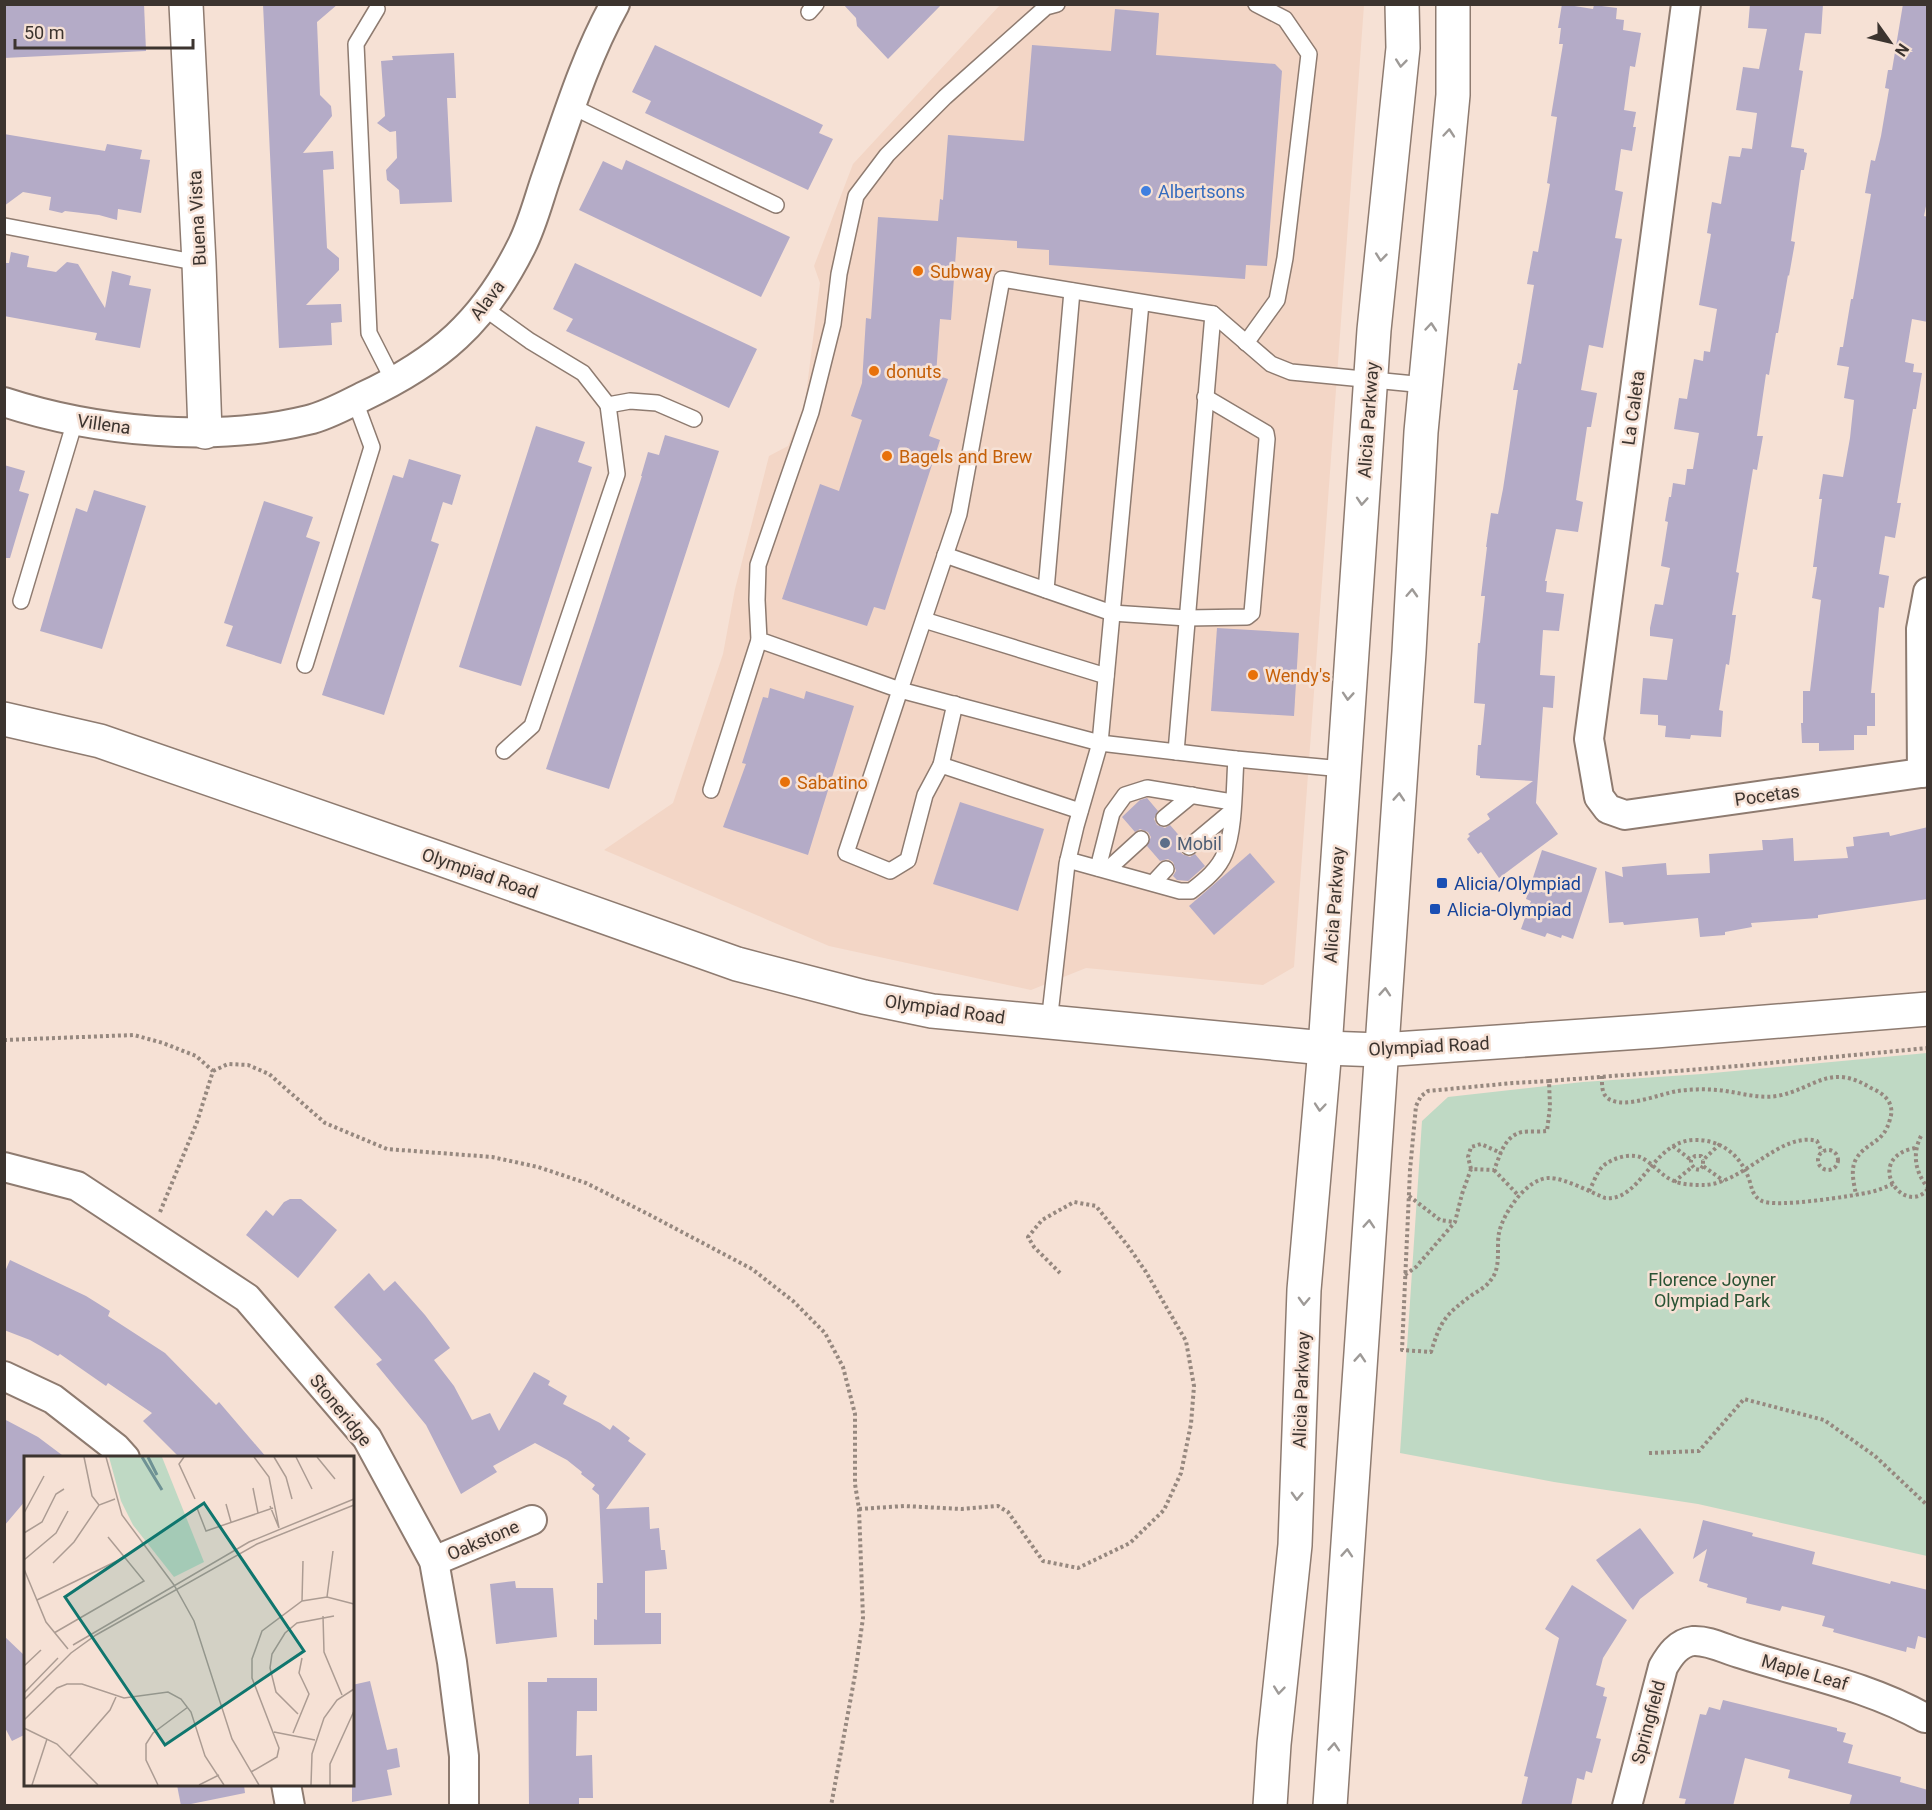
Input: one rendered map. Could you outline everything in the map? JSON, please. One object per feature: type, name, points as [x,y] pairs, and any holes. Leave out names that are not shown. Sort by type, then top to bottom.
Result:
[{"type":"main road","name":"Buena Vista","points":[[186,4],[205,432]]},
{"type":"main road","name":"Alicia Parkway","points":[[1270,1806],[1274,1744],[1295,1545],[1304,1290],[1325,1048],[1374,330],[1403,48],[1402,4]]},
{"type":"main road","points":[[1330,1806],[1425,385],[1453,95],[1453,4]]},
{"type":"main road","name":"Olympiad Road","points":[[4,719],[100,741],[737,964],[864,998],[921,1008],[1048,1023],[1325,1048],[1381,1050],[1928,1009]]},
{"type":"street","name":"Alava","points":[[205,432],[261,428],[310,420],[394,382],[452,343],[484,308],[505,276],[523,242],[596,38],[615,4]]},
{"type":"street","name":"La Caleta","points":[[1608,809],[1599,797],[1589,739],[1686,4]]},
{"type":"street","name":"Villena","points":[[4,402],[75,421],[136,430],[205,432]]},
{"type":"street","points":[[1925,772],[1921,629],[1928,592]]},
{"type":"street","name":"Pocetas","points":[[1608,809],[1625,815],[1925,772]]},
{"type":"street","name":"Stoneridge","points":[[4,1167],[77,1186],[248,1298],[367,1438],[434,1561],[452,1662],[462,1744],[464,1806]]},
{"type":"street","points":[[4,1376],[53,1399],[123,1456]]},
{"type":"street","name":"Oakstone","points":[[434,1561],[532,1520]]},
{"type":"street","name":"Maple Leaf","points":[[1682,1644],[1702,1641],[1856,1687],[1905,1706],[1925,1718]]},
{"type":"street","name":"Springfield","points":[[1627,1806],[1663,1667],[1670,1654],[1682,1644]]},
{"type":"street","points":[[286,1786],[290,1806]]},
{"type":"lane","points":[[711,790],[759,640],[758,565],[811,412],[833,324],[839,274],[856,196],[887,155],[945,98],[1046,7],[1057,4]]},
{"type":"lane","points":[[1246,343],[1276,300],[1285,258],[1309,54],[1285,19],[1256,4]]},
{"type":"lane","points":[[376,9],[356,44],[368,322],[369,333],[394,382]]},
{"type":"lane","points":[[571,106],[776,205]]},
{"type":"lane","points":[[5,226],[199,263]]},
{"type":"lane","points":[[955,704],[941,765],[925,795],[908,860],[890,871],[846,853],[959,514],[1002,279],[1213,314],[1271,364],[1291,372],[1425,385]]},
{"type":"lane","points":[[1046,590],[1072,291]]},
{"type":"lane","points":[[1048,1023],[1068,860],[1100,743],[1141,303]]},
{"type":"lane","points":[[484,308],[530,341],[583,373],[608,405],[616,474],[532,726],[504,751]]},
{"type":"lane","points":[[1176,752],[1213,314]]},
{"type":"lane","points":[[945,555],[1113,613],[1187,618],[1247,617],[1252,612],[1267,438],[1266,433],[1206,397]]},
{"type":"lane","points":[[305,665],[372,447],[355,401]]},
{"type":"lane","points":[[608,405],[630,401],[657,403],[694,419]]},
{"type":"lane","points":[[21,601],[75,421]]},
{"type":"lane","points":[[924,620],[1106,676]]},
{"type":"lane","points":[[759,640],[900,690],[1100,743],[1343,769]]},
{"type":"lane","points":[[1068,860],[1180,891],[1191,891],[1210,876],[1225,854],[1231,826],[1236,759]]},
{"type":"lane","points":[[941,765],[1080,811]]},
{"type":"lane","points":[[1102,869],[1112,813],[1125,795],[1147,788],[1191,795],[1232,806]]},
{"type":"lane","points":[[1164,818],[1191,795]]},
{"type":"lane","points":[[1189,847],[1232,806]]},
{"type":"lane","points":[[1102,869],[1141,839]]},
{"type":"lane","points":[[1153,883],[1166,869]]},
{"type":"path","points":[[4,1040],[134,1035],[196,1056],[213,1071]]},
{"type":"path","points":[[1893,1184],[1856,1195],[1803,1202],[1764,1203],[1753,1194],[1745,1170],[1738,1158],[1721,1144],[1692,1140],[1673,1146],[1662,1153],[1627,1194],[1615,1199],[1549,1178],[1527,1189],[1508,1210],[1499,1232],[1497,1266],[1491,1281],[1452,1310],[1439,1326],[1431,1352],[1402,1350],[1409,1196],[1416,1106],[1421,1096],[1428,1091],[1727,1068],[1928,1048]]},
{"type":"path","points":[[151,1234],[197,1122],[213,1071],[228,1064],[248,1065],[269,1074],[325,1123],[387,1149],[492,1156],[538,1167],[586,1183],[752,1269],[793,1301],[825,1332],[843,1367],[855,1414],[855,1484],[859,1509],[863,1618],[831,1806]]},
{"type":"path","points":[[1602,1076],[1603,1093],[1610,1100],[1618,1101],[1633,1101],[1677,1091],[1701,1089],[1763,1097],[1779,1096],[1815,1081],[1832,1077],[1848,1077],[1869,1086],[1886,1096],[1892,1113],[1887,1130],[1856,1160],[1852,1173],[1856,1195]]},
{"type":"path","points":[[1494,1170],[1507,1140],[1523,1132],[1547,1131],[1550,1107],[1549,1081]]},
{"type":"path","points":[[1915,1148],[1900,1153],[1892,1162],[1888,1173],[1899,1193],[1908,1197],[1918,1196],[1928,1189],[1916,1165],[1915,1148],[1921,1136]]},
{"type":"path","points":[[1588,1192],[1601,1168],[1611,1161],[1626,1156],[1640,1157],[1674,1182],[1707,1185],[1725,1181],[1781,1148],[1807,1138],[1817,1141],[1822,1152]]},
{"type":"path","points":[[1405,1275],[1416,1267],[1455,1222],[1462,1194],[1472,1169],[1468,1157],[1471,1147],[1481,1144],[1501,1153]]},
{"type":"path","points":[[1703,1160],[1721,1144]]},
{"type":"path","points":[[1673,1146],[1691,1160],[1692,1167]]},
{"type":"path","points":[[1828,1150],[1837,1155],[1837,1164],[1833,1169],[1827,1170],[1819,1164],[1822,1152],[1828,1150]]},
{"type":"path","points":[[1691,1160],[1695,1156],[1701,1156],[1703,1160],[1700,1170],[1692,1167]]},
{"type":"path","points":[[1703,1166],[1725,1181]]},
{"type":"path","points":[[1674,1182],[1692,1167]]},
{"type":"path","points":[[1472,1169],[1494,1170],[1519,1197]]},
{"type":"path","points":[[1409,1196],[1440,1220],[1455,1222]]},
{"type":"path","points":[[859,1509],[904,1506],[962,1509],[998,1506],[1008,1512],[1043,1562],[1078,1568],[1130,1543],[1164,1510],[1181,1473],[1191,1424],[1194,1386],[1186,1341],[1146,1272],[1095,1206],[1074,1202],[1042,1220],[1028,1237],[1034,1247],[1060,1273]]},
{"type":"path","points":[[1649,1452],[1699,1451],[1744,1399],[1824,1420],[1875,1456],[1928,1506]]},
{"type":"shaded area","points":[[1000,5],[1364,5],[1294,967],[1263,985],[1086,968],[1031,990],[829,946],[604,850],[673,803],[723,654],[735,589],[769,456],[788,446],[805,403],[820,283],[814,266],[853,164]]},
{"type":"green space","name":"Florence Joyner Olympiad Park","points":[[1927,1053],[1927,1556],[1698,1504],[1554,1482],[1400,1453],[1422,1121],[1448,1097],[1583,1082],[1702,1074]]},
{"type":"building","points":[[4,4],[144,4],[146,51],[4,58]]},
{"type":"building","points":[[263,4],[338,4],[317,22],[320,95],[331,106],[332,116],[303,153],[333,151],[334,169],[323,170],[327,248],[339,258],[339,270],[306,305],[341,304],[342,322],[331,323],[332,345],[279,348]]},
{"type":"building","points":[[843,4],[942,4],[888,59],[857,26],[856,18]]},
{"type":"building","points":[[1562,4],[1593,9],[1594,5],[1617,8],[1616,19],[1624,20],[1623,30],[1641,33],[1635,67],[1630,66],[1624,110],[1636,112],[1633,127],[1636,127],[1632,151],[1621,149],[1615,190],[1623,192],[1615,238],[1622,239],[1603,348],[1589,345],[1581,390],[1597,393],[1591,427],[1587,427],[1576,500],[1583,502],[1578,532],[1556,529],[1545,581],[1547,581],[1546,592],[1564,594],[1559,631],[1543,630],[1540,675],[1555,676],[1553,708],[1543,707],[1536,803],[1558,834],[1499,878],[1481,852],[1478,854],[1467,839],[1470,836],[1468,834],[1490,819],[1487,814],[1533,781],[1480,778],[1476,775],[1485,704],[1474,703],[1478,643],[1480,643],[1485,596],[1481,596],[1491,513],[1498,514],[1503,489],[1518,390],[1513,390],[1518,363],[1521,364],[1534,285],[1527,284],[1533,251],[1538,252],[1550,184],[1547,183],[1557,117],[1551,116],[1563,44],[1559,44],[1561,28],[1558,28]]},
{"type":"building","points":[[1750,4],[1823,4],[1821,34],[1805,33],[1799,70],[1803,71],[1791,147],[1804,149],[1807,153],[1804,170],[1801,170],[1791,241],[1795,242],[1789,276],[1769,375],[1766,374],[1757,436],[1763,436],[1757,470],[1753,469],[1736,572],[1739,573],[1732,615],[1736,615],[1729,665],[1726,664],[1719,710],[1723,711],[1721,737],[1691,735],[1690,739],[1665,737],[1666,726],[1658,725],[1658,715],[1640,714],[1643,678],[1667,680],[1673,639],[1650,636],[1650,628],[1655,604],[1663,605],[1670,568],[1661,566],[1668,522],[1665,521],[1669,497],[1671,497],[1673,483],[1685,485],[1687,469],[1693,469],[1699,433],[1674,429],[1679,398],[1687,399],[1694,359],[1703,361],[1704,351],[1710,352],[1717,309],[1699,305],[1711,234],[1707,233],[1712,202],[1721,204],[1729,156],[1740,157],[1742,148],[1752,149],[1757,113],[1736,110],[1743,67],[1759,69],[1767,29],[1748,28]]},
{"type":"building","points":[[1903,4],[1928,4],[1928,196],[1924,216],[1928,217],[1928,322],[1912,319],[1905,362],[1914,364],[1913,372],[1922,373],[1916,409],[1913,409],[1897,503],[1901,503],[1895,538],[1885,536],[1879,574],[1889,576],[1884,608],[1879,607],[1871,693],[1875,693],[1875,726],[1867,726],[1867,735],[1854,735],[1854,750],[1819,751],[1819,743],[1802,743],[1801,723],[1803,723],[1803,691],[1810,691],[1821,600],[1812,598],[1817,567],[1813,567],[1822,499],[1819,499],[1823,474],[1843,477],[1850,438],[1854,400],[1844,398],[1849,367],[1837,365],[1840,347],[1843,347],[1851,299],[1853,299],[1871,194],[1865,193],[1871,160],[1875,161],[1881,136],[1889,89],[1885,88],[1888,70],[1892,70]]},
{"type":"building","points":[[1115,9],[1159,13],[1156,55],[1275,64],[1282,71],[1267,266],[1246,265],[1245,279],[1049,265],[1049,250],[1017,248],[1017,241],[957,237],[951,320],[940,319],[936,375],[948,379],[929,436],[940,440],[885,610],[874,607],[867,626],[782,599],[820,484],[839,491],[862,420],[851,416],[862,383],[866,318],[871,319],[878,217],[938,221],[940,199],[943,200],[948,135],[1024,141],[1032,45],[1111,51]]},
{"type":"building","points":[[655,45],[823,125],[819,133],[833,139],[808,190],[645,113],[651,101],[632,92]]},
{"type":"building","points":[[454,53],[456,98],[447,98],[452,202],[400,204],[399,190],[387,180],[386,170],[397,158],[396,131],[390,132],[377,123],[385,116],[381,61],[393,60],[392,56]]},
{"type":"building","points":[[4,134],[105,151],[107,144],[142,150],[140,159],[150,160],[141,213],[118,209],[117,220],[99,215],[65,211],[62,213],[49,210],[51,197],[23,192],[4,206]]},
{"type":"building","points":[[626,160],[790,237],[761,297],[579,210],[603,161],[622,170]]},
{"type":"building","points":[[11,252],[29,256],[27,267],[56,272],[67,262],[78,264],[105,308],[112,271],[131,276],[129,285],[151,289],[140,348],[95,340],[97,333],[4,316],[4,263],[9,263]]},
{"type":"building","points":[[575,263],[757,349],[729,408],[566,331],[573,319],[553,309]]},
{"type":"building","points":[[536,426],[585,442],[578,462],[592,467],[521,686],[459,667]]},
{"type":"building","points":[[665,435],[719,451],[609,789],[546,769],[648,452],[659,455]]},
{"type":"building","points":[[409,459],[461,475],[452,505],[443,502],[431,541],[439,544],[384,715],[322,695],[393,475],[403,478]]},
{"type":"building","points":[[4,465],[25,471],[19,491],[29,494],[10,558],[4,558]]},
{"type":"building","points":[[94,490],[146,506],[102,649],[40,631],[76,508],[87,512]]},
{"type":"building","points":[[264,501],[313,517],[306,537],[320,542],[281,664],[226,646],[233,626],[224,623]]},
{"type":"building","name":"Wendy's","points":[[1217,628],[1299,633],[1294,716],[1211,711]]},
{"type":"building","name":"Sabatino","points":[[770,688],[804,699],[806,691],[854,706],[808,855],[723,827],[746,764],[742,763],[763,697],[768,698]]},
{"type":"building","name":"Mobil","points":[[1147,798],[1158,811],[1154,819],[1157,825],[1165,828],[1170,825],[1183,840],[1179,848],[1182,854],[1190,857],[1195,854],[1205,866],[1188,881],[1177,880],[1173,876],[1176,871],[1173,862],[1168,859],[1160,861],[1147,846],[1151,837],[1148,832],[1140,829],[1135,832],[1122,817],[1140,800]]},
{"type":"building","points":[[960,802],[1044,829],[1018,911],[933,884]]},
{"type":"building","points":[[1928,827],[1928,899],[1818,915],[1818,918],[1751,923],[1752,927],[1725,932],[1725,935],[1700,937],[1698,918],[1624,925],[1623,922],[1609,923],[1605,871],[1623,877],[1622,867],[1666,863],[1667,875],[1710,873],[1709,854],[1763,850],[1762,840],[1793,838],[1794,861],[1848,858],[1846,847],[1854,846],[1853,837],[1889,832],[1890,836]]},
{"type":"building","points":[[1542,850],[1597,868],[1573,939],[1547,933],[1545,937],[1521,929],[1531,901],[1526,899]]},
{"type":"building","points":[[1250,853],[1275,882],[1214,935],[1189,906]]},
{"type":"building","points":[[290,1199],[301,1199],[337,1230],[298,1278],[246,1235],[266,1210],[273,1216],[284,1202]]},
{"type":"building","points":[[10,1260],[86,1296],[110,1311],[108,1316],[165,1353],[216,1405],[219,1402],[265,1456],[178,1456],[143,1421],[152,1413],[108,1383],[106,1386],[60,1354],[58,1356],[30,1340],[4,1330],[4,1274]]},
{"type":"building","points":[[369,1273],[384,1291],[395,1281],[450,1348],[434,1360],[454,1386],[472,1420],[490,1413],[499,1431],[534,1372],[550,1381],[548,1385],[567,1396],[563,1404],[610,1430],[613,1425],[630,1438],[628,1441],[646,1454],[606,1509],[649,1507],[650,1529],[659,1528],[661,1550],[665,1550],[667,1569],[645,1571],[645,1613],[661,1613],[661,1644],[594,1645],[597,1583],[603,1583],[599,1495],[592,1489],[595,1485],[567,1460],[535,1443],[493,1466],[497,1472],[461,1494],[426,1425],[376,1364],[382,1360],[334,1307]]},
{"type":"building","points":[[4,1419],[38,1437],[63,1456],[24,1456],[24,1502],[4,1526]]},
{"type":"building","points":[[1703,1520],[1753,1533],[1752,1536],[1815,1552],[1812,1564],[1890,1584],[1891,1581],[1928,1590],[1928,1639],[1918,1636],[1915,1649],[1907,1647],[1906,1652],[1833,1632],[1834,1629],[1822,1626],[1825,1616],[1782,1606],[1780,1611],[1746,1603],[1747,1598],[1707,1587],[1708,1584],[1699,1581],[1707,1549],[1693,1559]]},
{"type":"building","points":[[1640,1528],[1674,1573],[1640,1599],[1633,1610],[1596,1560]]},
{"type":"building","points":[[515,1581],[516,1588],[553,1588],[557,1637],[496,1644],[490,1584]]},
{"type":"building","points":[[1572,1585],[1627,1620],[1603,1658],[1596,1685],[1605,1688],[1603,1696],[1607,1697],[1596,1738],[1601,1739],[1592,1773],[1586,1771],[1584,1780],[1577,1778],[1571,1806],[1521,1806],[1528,1777],[1524,1776],[1559,1638],[1545,1629]]},
{"type":"building","points":[[4,1636],[24,1655],[24,1735],[12,1741],[4,1726]]},
{"type":"building","points":[[547,1678],[597,1678],[597,1711],[577,1711],[576,1756],[592,1755],[593,1798],[579,1798],[579,1806],[529,1806],[528,1682],[547,1682]]},
{"type":"building","points":[[370,1681],[387,1750],[397,1748],[400,1767],[387,1770],[392,1795],[352,1802],[352,1786],[354,1786],[354,1685]]},
{"type":"building","points":[[1723,1700],[1837,1728],[1837,1731],[1846,1733],[1843,1742],[1853,1745],[1848,1763],[1901,1777],[1900,1782],[1928,1790],[1928,1806],[1849,1806],[1852,1795],[1788,1778],[1790,1770],[1745,1758],[1733,1806],[1684,1806],[1686,1799],[1679,1798],[1700,1714],[1706,1715],[1709,1707],[1720,1710]]},
{"type":"building","points":[[177,1786],[244,1786],[245,1793],[181,1806]]},
{"type":"place","name":"Albertsons","points":[[1146,191]]},
{"type":"place","name":"Subway","points":[[918,271]]},
{"type":"place","name":"donuts","points":[[874,371]]},
{"type":"place","name":"Bagels and Brew","points":[[887,456]]},
{"type":"place","name":"Wendy's","points":[[1253,675]]},
{"type":"place","name":"Sabatino","points":[[785,782]]},
{"type":"place","name":"Mobil","points":[[1165,843]]},
{"type":"place","name":"Alicia/Olympiad","points":[[1442,883]]},
{"type":"place","name":"Alicia-Olympiad","points":[[1435,909]]}]
